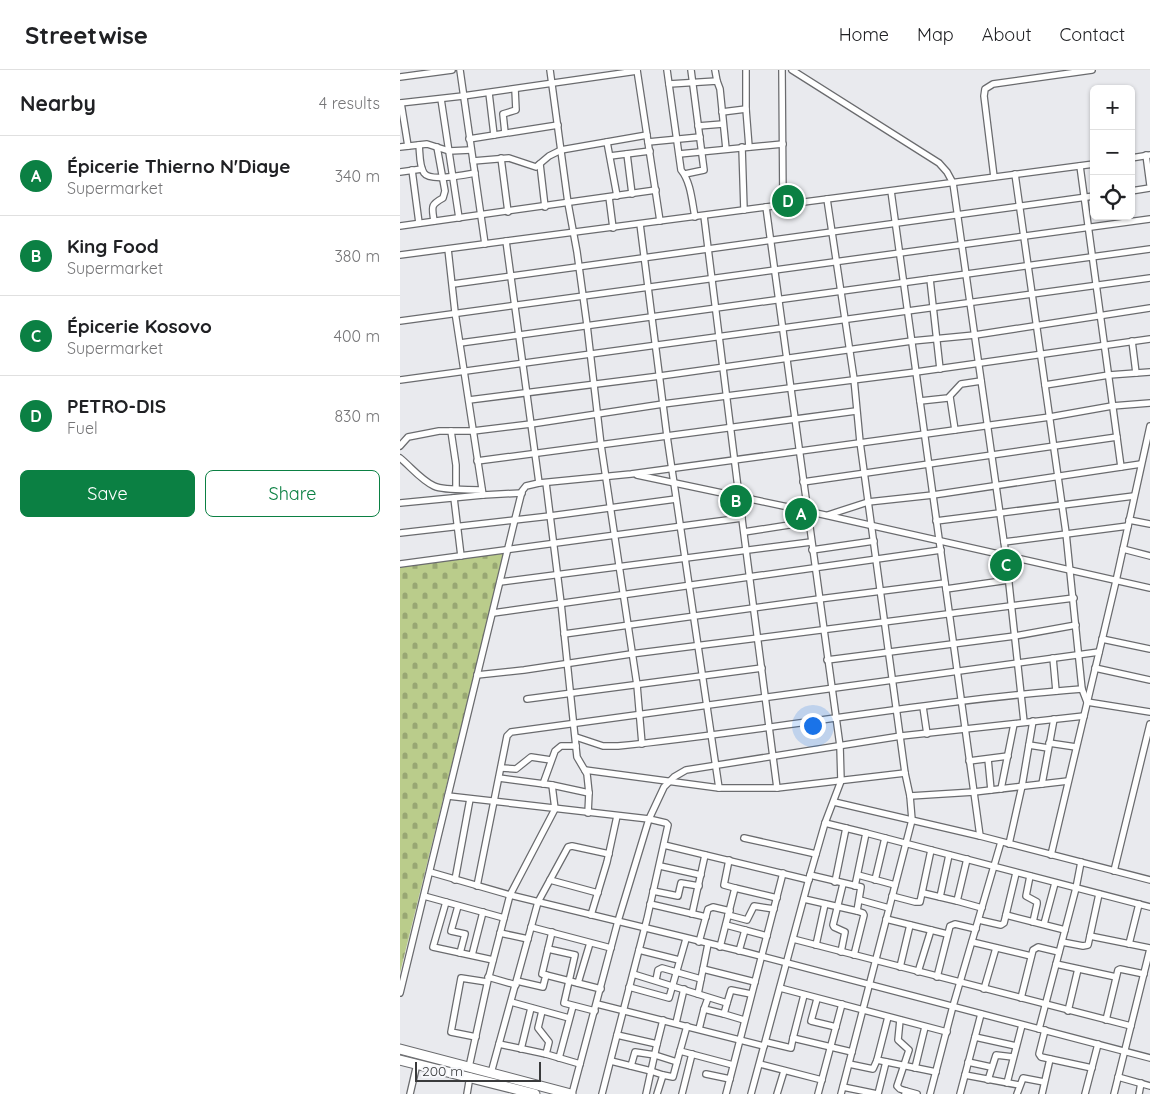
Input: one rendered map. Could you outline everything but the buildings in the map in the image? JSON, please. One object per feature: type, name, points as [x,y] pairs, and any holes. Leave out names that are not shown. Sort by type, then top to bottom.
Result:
[{"type":"highway","points":[[400,1048],[533,1094]]},
{"type":"highway","points":[[400,1060],[470,1072],[491,1073],[572,1094]]},
{"type":"street","points":[[400,77],[452,70]]},
{"type":"street","points":[[460,70],[485,244]]},
{"type":"street","points":[[550,70],[583,295],[601,445],[640,715],[642,744]]},
{"type":"street","points":[[667,70],[681,170],[685,174],[688,183],[695,217]]},
{"type":"street","points":[[685,174],[704,170],[691,70]]},
{"type":"street","points":[[715,70],[726,149]]},
{"type":"street","points":[[744,210],[746,70]]},
{"type":"street","points":[[782,70],[783,205]]},
{"type":"street","points":[[792,70],[939,163],[948,172],[953,182],[1006,556],[1024,722]]},
{"type":"street","points":[[994,177],[984,96],[985,89],[994,84],[1092,70]]},
{"type":"street","points":[[408,146],[401,103],[637,71],[660,222]]},
{"type":"street","points":[[669,84],[717,81]]},
{"type":"street","points":[[505,133],[503,114],[516,110],[515,89]]},
{"type":"street","points":[[489,92],[494,135]]},
{"type":"street","points":[[441,99],[459,218]]},
{"type":"street","points":[[722,112],[746,109]]},
{"type":"street","points":[[698,126],[724,124]]},
{"type":"street","points":[[469,139],[558,125]]},
{"type":"street","points":[[473,161],[501,158],[521,161],[536,166],[548,156],[561,150],[647,135]]},
{"type":"street","points":[[648,142],[700,136]]},
{"type":"street","points":[[607,142],[617,196]]},
{"type":"street","points":[[419,144],[422,168],[427,176],[442,177],[474,173]]},
{"type":"street","points":[[400,147],[430,144],[449,152],[471,150]]},
{"type":"street","points":[[679,154],[783,144]]},
{"type":"street","points":[[434,221],[434,204],[445,196],[437,147]]},
{"type":"street","points":[[610,156],[650,151]]},
{"type":"street","points":[[627,154],[632,194]]},
{"type":"street","points":[[1135,157],[1148,155],[1150,186],[1135,190]]},
{"type":"street","points":[[501,158],[508,212]]},
{"type":"street","points":[[540,164],[546,207]]},
{"type":"street","points":[[400,255],[1090,165]]},
{"type":"street","points":[[1080,166],[1121,467]]},
{"type":"street","points":[[400,172],[422,168]]},
{"type":"street","points":[[412,170],[419,223]]},
{"type":"street","points":[[1015,174],[1071,571],[1082,689],[1087,702]]},
{"type":"street","points":[[400,226],[546,207],[656,190]]},
{"type":"street","points":[[891,191],[980,836]]},
{"type":"street","points":[[609,197],[613,228]]},
{"type":"street","points":[[453,284],[770,239],[958,216],[1090,197]]},
{"type":"street","points":[[827,199],[854,379],[864,474],[912,820],[842,1091],[878,1094],[886,1062]]},
{"type":"street","points":[[752,1094],[809,877],[825,823],[841,780],[840,746],[766,207]]},
{"type":"street","points":[[704,216],[777,788]]},
{"type":"street","points":[[400,321],[1150,219]]},
{"type":"street","points":[[640,224],[667,436],[719,788]]},
{"type":"street","points":[[506,241],[534,454],[550,516],[578,761],[585,770],[589,792],[588,813]]},
{"type":"street","points":[[448,249],[482,492]]},
{"type":"street","points":[[460,343],[1150,249]]},
{"type":"street","points":[[400,380],[1150,278]]},
{"type":"street","points":[[930,279],[940,369]]},
{"type":"street","points":[[469,400],[723,368],[912,341],[975,335],[1150,308]]},
{"type":"street","points":[[400,446],[408,437],[439,431],[473,431],[531,424],[663,404],[940,369],[1150,339]]},
{"type":"street","points":[[1132,342],[1136,373]]},
{"type":"street","points":[[1045,385],[1109,375],[1150,372]]},
{"type":"street","points":[[920,401],[950,397],[961,384],[981,381]]},
{"type":"street","points":[[950,397],[955,430]]},
{"type":"street","points":[[400,993],[515,519],[526,486],[631,474],[1150,402]]},
{"type":"street","points":[[477,461],[856,411]]},
{"type":"street","points":[[1051,854],[1116,581],[1150,426]]},
{"type":"street","points":[[451,431],[456,462],[456,488]]},
{"type":"street","points":[[803,482],[1117,437]]},
{"type":"street","points":[[400,458],[434,486],[482,492],[522,494]]},
{"type":"street","points":[[826,515],[868,502],[933,495],[1150,462]]},
{"type":"street","points":[[631,474],[826,515],[1150,588]]},
{"type":"street","points":[[400,503],[454,498],[482,492]]},
{"type":"street","points":[[936,521],[1134,496]]},
{"type":"street","points":[[454,498],[461,556]]},
{"type":"street","points":[[400,533],[676,499]]},
{"type":"street","points":[[400,564],[742,518]]},
{"type":"street","points":[[744,532],[808,522]]},
{"type":"street","points":[[1004,542],[1129,523],[1150,524]]},
{"type":"street","points":[[812,550],[874,541]]},
{"type":"street","points":[[500,582],[811,542]]},
{"type":"street","points":[[1122,549],[1150,556]]},
{"type":"street","points":[[493,613],[940,550]]},
{"type":"street","points":[[564,634],[819,598],[1009,580]]},
{"type":"street","points":[[477,675],[1074,598]]},
{"type":"street","points":[[827,660],[1015,636],[1076,625]]},
{"type":"street","points":[[1102,639],[1150,649]]},
{"type":"street","points":[[476,886],[509,734],[1099,652]]},
{"type":"street","points":[[1053,658],[1056,691]]},
{"type":"street","points":[[527,699],[762,668]]},
{"type":"street","points":[[1095,668],[1150,680]]},
{"type":"street","points":[[576,737],[603,746],[642,744],[961,702],[1082,689]]},
{"type":"street","points":[[1087,702],[1150,712]]},
{"type":"street","points":[[923,707],[927,734]]},
{"type":"street","points":[[572,1094],[618,921],[649,819],[661,792],[668,782],[686,770],[901,736],[1084,716]]},
{"type":"street","points":[[1042,784],[1054,719]]},
{"type":"street","points":[[1009,844],[1034,721]]},
{"type":"street","points":[[1001,789],[1014,724]]},
{"type":"street","points":[[1114,871],[1150,724]]},
{"type":"street","points":[[1029,745],[1076,747]]},
{"type":"street","points":[[543,784],[557,748],[560,746],[576,746]]},
{"type":"street","points":[[969,761],[1008,756]]},
{"type":"street","points":[[501,768],[514,770],[531,757],[551,760]]},
{"type":"street","points":[[988,759],[991,790]]},
{"type":"street","points":[[585,770],[719,788],[777,788],[905,773]]},
{"type":"street","points":[[499,778],[589,792]]},
{"type":"street","points":[[910,796],[974,792],[1068,781]]},
{"type":"street","points":[[467,1094],[488,980],[510,895],[555,809],[552,785]]},
{"type":"street","points":[[448,796],[649,819],[666,823],[668,826],[660,866],[602,1094]]},
{"type":"street","points":[[455,880],[470,798]]},
{"type":"street","points":[[834,802],[980,836],[1150,880]]},
{"type":"street","points":[[591,915],[617,816]]},
{"type":"street","points":[[825,823],[1150,907]]},
{"type":"street","points":[[835,882],[846,828]]},
{"type":"street","points":[[855,886],[866,833]]},
{"type":"street","points":[[744,838],[816,854]]},
{"type":"street","points":[[875,880],[886,838]]},
{"type":"street","points":[[932,1094],[953,1006],[1001,842]]},
{"type":"street","points":[[664,845],[783,873],[855,886],[862,889],[857,911]]},
{"type":"street","points":[[491,1073],[538,902],[570,846],[608,854]]},
{"type":"street","points":[[892,896],[920,902],[931,850]]},
{"type":"street","points":[[692,914],[705,855]]},
{"type":"street","points":[[940,897],[949,855]]},
{"type":"street","points":[[729,860],[724,885],[777,898]]},
{"type":"street","points":[[957,901],[967,860]]},
{"type":"street","points":[[1081,862],[1045,1005],[1039,1055],[1050,1060],[1092,1068]]},
{"type":"street","points":[[660,866],[701,875]]},
{"type":"street","points":[[430,872],[510,895],[762,956],[1150,1057]]},
{"type":"street","points":[[726,1094],[783,873]]},
{"type":"street","points":[[979,920],[1001,925],[1004,922],[1016,873]]},
{"type":"street","points":[[858,875],[895,885]]},
{"type":"street","points":[[1030,876],[1026,896],[1037,902],[1033,922]]},
{"type":"street","points":[[550,880],[598,892]]},
{"type":"street","points":[[653,891],[678,896],[681,883],[698,886]]},
{"type":"street","points":[[1044,924],[1055,883]]},
{"type":"street","points":[[841,952],[845,932],[833,926],[843,884]]},
{"type":"street","points":[[720,946],[736,888]]},
{"type":"street","points":[[923,893],[982,908]]},
{"type":"street","points":[[1062,942],[1088,945],[1099,894]]},
{"type":"street","points":[[424,896],[504,918]]},
{"type":"street","points":[[804,899],[863,912],[854,955]]},
{"type":"street","points":[[860,900],[889,908]]},
{"type":"street","points":[[446,902],[433,947],[493,960]]},
{"type":"street","points":[[650,904],[706,918]]},
{"type":"street","points":[[816,945],[825,904]]},
{"type":"street","points":[[1129,944],[1139,904]]},
{"type":"street","points":[[458,906],[451,931],[465,934],[460,953]]},
{"type":"street","points":[[699,942],[710,907],[746,920],[754,906],[774,909]]},
{"type":"street","points":[[472,955],[482,912]]},
{"type":"street","points":[[1006,915],[1065,930]]},
{"type":"street","points":[[886,920],[947,934]]},
{"type":"street","points":[[937,977],[947,934],[952,924],[976,929]]},
{"type":"street","points":[[726,925],[767,936]]},
{"type":"street","points":[[900,967],[910,925]]},
{"type":"street","points":[[531,927],[611,948]]},
{"type":"street","points":[[739,951],[745,930]]},
{"type":"street","points":[[918,972],[931,930]]},
{"type":"street","points":[[552,932],[542,974],[601,989]]},
{"type":"street","points":[[500,933],[528,939]]},
{"type":"street","points":[[1090,936],[1150,949],[1114,1094]]},
{"type":"street","points":[[629,987],[669,998],[686,939]]},
{"type":"street","points":[[792,939],[1131,1026]]},
{"type":"street","points":[[578,983],[590,942]]},
{"type":"street","points":[[972,942],[1031,956]]},
{"type":"street","points":[[698,994],[708,944]]},
{"type":"street","points":[[1022,998],[1033,950],[1038,947],[1059,952]]},
{"type":"street","points":[[984,989],[996,948]]},
{"type":"street","points":[[548,949],[575,955],[564,1003],[595,1011]]},
{"type":"street","points":[[639,950],[680,960]]},
{"type":"street","points":[[1056,964],[1116,977]]},
{"type":"street","points":[[656,980],[659,969],[677,971],[702,979]]},
{"type":"street","points":[[703,969],[754,982]]},
{"type":"street","points":[[1068,1011],[1078,969]]},
{"type":"street","points":[[1106,1020],[1118,970],[1146,971]]},
{"type":"street","points":[[633,974],[673,985],[727,1004]]},
{"type":"street","points":[[476,1037],[450,1032],[461,978],[543,987],[546,975]]},
{"type":"street","points":[[780,988],[947,1032]]},
{"type":"street","points":[[676,1024],[684,989]]},
{"type":"street","points":[[724,1014],[731,990],[751,994]]},
{"type":"street","points":[[597,1004],[739,1040],[791,1048],[804,995]]},
{"type":"street","points":[[699,1029],[708,998]]},
{"type":"street","points":[[817,999],[811,1021],[836,1028]]},
{"type":"street","points":[[511,1002],[569,1018]]},
{"type":"street","points":[[818,1094],[842,1004]]},
{"type":"street","points":[[559,1058],[573,1006]]},
{"type":"street","points":[[521,1049],[531,1008]]},
{"type":"street","points":[[704,1009],[744,1020]]},
{"type":"street","points":[[542,1011],[538,1028],[549,1042],[546,1054]]},
{"type":"street","points":[[960,1094],[981,1014]]},
{"type":"street","points":[[849,1064],[873,1069],[878,1060],[888,1017]]},
{"type":"street","points":[[646,1094],[663,1020]]},
{"type":"street","points":[[900,1020],[898,1040],[909,1050],[897,1086],[906,1093],[917,1094]]},
{"type":"street","points":[[1006,1083],[1022,1024]]},
{"type":"street","points":[[611,1061],[673,1077],[687,1026]]},
{"type":"street","points":[[915,1068],[925,1027]]},
{"type":"street","points":[[617,1035],[657,1044]]},
{"type":"street","points":[[975,1036],[1016,1046]]},
{"type":"street","points":[[794,1038],[852,1052]]},
{"type":"street","points":[[499,1044],[546,1054],[580,1064]]},
{"type":"street","points":[[1085,1094],[1098,1044]]},
{"type":"street","points":[[680,1051],[733,1066]]},
{"type":"street","points":[[631,1066],[635,1052],[655,1055],[677,1062]]},
{"type":"street","points":[[682,1094],[692,1054]]},
{"type":"street","points":[[988,1080],[996,1055],[1013,1057]]},
{"type":"street","points":[[878,1060],[936,1072]]},
{"type":"street","points":[[1042,1094],[1050,1060]]},
{"type":"street","points":[[968,1062],[991,1066]]},
{"type":"street","points":[[410,1094],[417,1064]]},
{"type":"street","points":[[760,1064],[822,1080]]},
{"type":"street","points":[[777,1094],[784,1071]]},
{"type":"street","points":[[706,1074],[730,1079]]},
{"type":"street","points":[[657,1094],[663,1075]]},
{"type":"street","points":[[965,1075],[1019,1085]]},
{"type":"street","points":[[1118,1077],[1150,1086]]},
{"type":"street","points":[[1016,1094],[1023,1078],[1044,1082]]},
{"type":"street","points":[[1138,1094],[1141,1083]]},
{"type":"green space","points":[[504,553],[400,973],[400,566]]},
{"type":"place","name":"PETRO-DIS","points":[[788,201]]},
{"type":"place","name":"King Food","points":[[736,501]]},
{"type":"place","name":"Épicerie Thierno N'Diaye","points":[[801,514]]},
{"type":"place","name":"Épicerie Kosovo","points":[[1006,565]]}]
